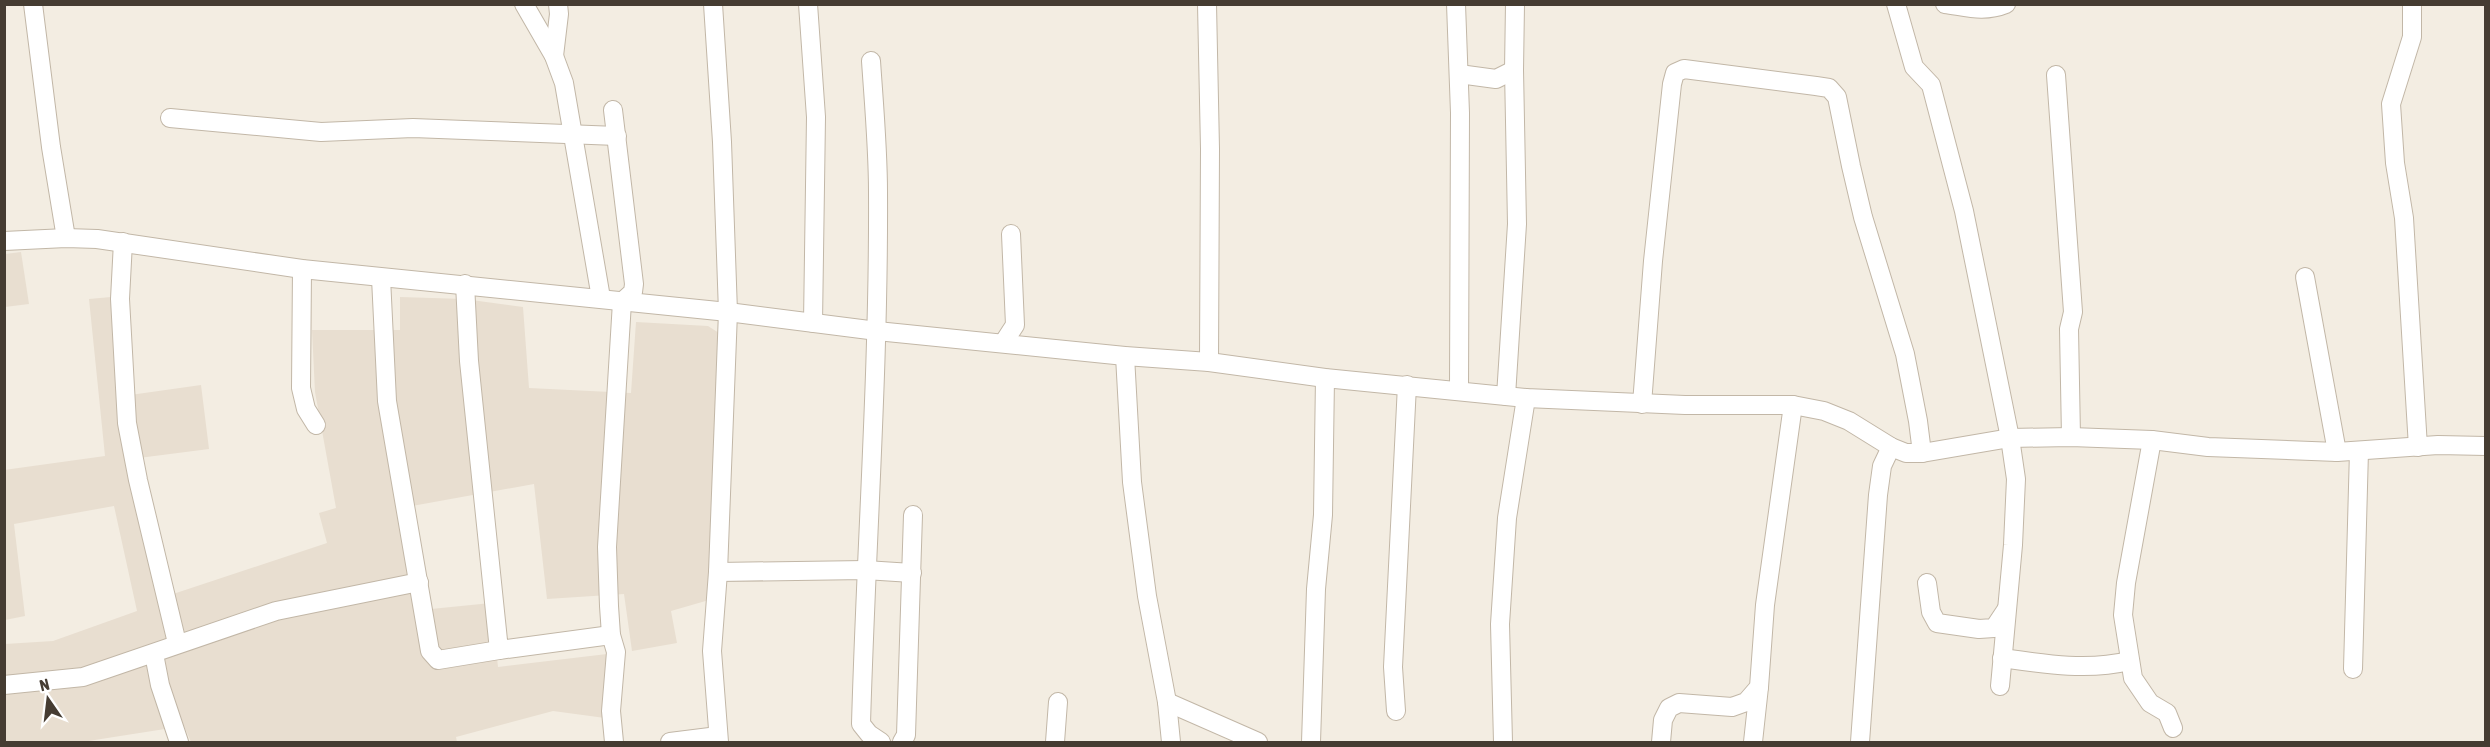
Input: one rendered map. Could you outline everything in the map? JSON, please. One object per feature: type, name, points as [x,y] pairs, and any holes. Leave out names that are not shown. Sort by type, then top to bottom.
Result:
[{"type":"street","points":[[33,4],[51,147],[66,238]]},
{"type":"street","points":[[524,4],[554,56],[564,83],[575,136],[601,298]]},
{"type":"street","points":[[554,56],[558,4]]},
{"type":"street","points":[[670,742],[718,739],[712,651],[718,572],[728,312],[722,142],[713,4]]},
{"type":"street","points":[[808,4],[816,117],[813,323]]},
{"type":"street","points":[[1207,4],[1210,149],[1209,362]]},
{"type":"street","points":[[1456,4],[1459,74],[1459,390]]},
{"type":"street","points":[[1506,396],[1517,224],[1515,4]]},
{"type":"street","points":[[1896,4],[1914,67],[1931,86],[1964,211],[2010,438],[2016,479],[2013,545],[2000,686]]},
{"type":"street","points":[[1945,4],[1974,10],[1994,9],[2006,4]]},
{"type":"street","points":[[2412,4],[2412,37],[2391,104],[2395,163],[2404,218],[2418,447]]},
{"type":"street","points":[[871,61],[878,190],[877,331],[865,570],[861,724],[869,734],[881,742]]},
{"type":"street","points":[[1642,404],[1653,261],[1675,73],[1684,69],[1829,88],[1837,97],[1863,217],[1905,354],[1922,453]]},
{"type":"street","points":[[1459,74],[1496,79],[1514,70]]},
{"type":"street","points":[[2056,75],[2073,312],[2069,329],[2072,437]]},
{"type":"street","points":[[613,110],[634,284],[633,291],[622,302],[607,547],[611,635],[616,652],[611,711],[614,742]]},
{"type":"street","points":[[170,118],[321,132],[413,128],[617,136]]},
{"type":"street","points":[[1004,342],[1015,325],[1011,234]]},
{"type":"street","points":[[4,241],[66,238],[123,242],[302,269],[381,278],[601,298],[877,331],[1125,356],[1209,362],[1325,378],[1526,398],[1642,404],[1793,405],[1824,411],[1849,421],[1891,447],[1906,453],[1922,453],[2010,438],[2072,437],[2152,440],[2208,447],[2337,452],[2486,446]]},
{"type":"street","points":[[123,242],[120,299],[127,423],[138,480],[177,643]]},
{"type":"street","points":[[302,269],[301,388],[306,409],[316,425]]},
{"type":"street","points":[[2305,277],[2337,452]]},
{"type":"street","points":[[381,278],[387,401],[430,651],[438,660],[611,635]]},
{"type":"street","points":[[465,284],[469,361],[499,650]]},
{"type":"street","points":[[1125,356],[1132,482],[1148,596],[1167,702],[1171,742]]},
{"type":"street","points":[[1311,742],[1316,589],[1323,515],[1325,378]]},
{"type":"street","points":[[1396,711],[1393,667],[1407,385]]},
{"type":"street","points":[[1503,742],[1500,624],[1507,518],[1526,398]]},
{"type":"street","points":[[1753,742],[1765,604],[1793,405]]},
{"type":"street","points":[[2152,440],[2126,583],[2123,615],[2133,678],[2150,703],[2167,713],[2173,728]]},
{"type":"street","points":[[1860,742],[1881,466],[1891,447]]},
{"type":"street","points":[[2353,669],[2359,451]]},
{"type":"street","points":[[903,742],[907,724],[914,515]]},
{"type":"street","points":[[718,572],[865,570],[912,573]]},
{"type":"street","points":[[4,685],[83,677],[276,611],[419,582]]},
{"type":"street","points":[[1927,584],[1931,612],[1937,623],[1979,629],[1994,628],[2007,608]]},
{"type":"street","points":[[154,654],[160,685],[179,742]]},
{"type":"street","points":[[2002,658],[2049,664],[2107,666],[2129,661]]},
{"type":"street","points":[[1660,742],[1663,720],[1669,708],[1678,702],[1732,707],[1746,702],[1759,687]]},
{"type":"street","points":[[1054,742],[1058,702]]},
{"type":"street","points":[[1167,702],[1258,742]]},
{"type":"shaded area","points":[[21,252],[29,304],[5,307],[5,254]]},
{"type":"shaded area","points":[[111,297],[123,396],[201,385],[209,449],[131,459],[161,598],[327,543],[319,513],[336,508],[315,392],[312,330],[400,330],[400,297],[464,299],[523,307],[529,388],[631,393],[636,322],[708,326],[719,333],[709,600],[671,611],[677,643],[632,651],[624,594],[547,599],[534,484],[401,508],[421,610],[491,603],[498,667],[607,654],[605,718],[553,711],[456,737],[457,742],[191,742],[184,726],[82,742],[5,742],[5,644],[53,641],[137,611],[114,506],[14,524],[25,616],[5,620],[4,470],[105,456],[89,299]]}]
